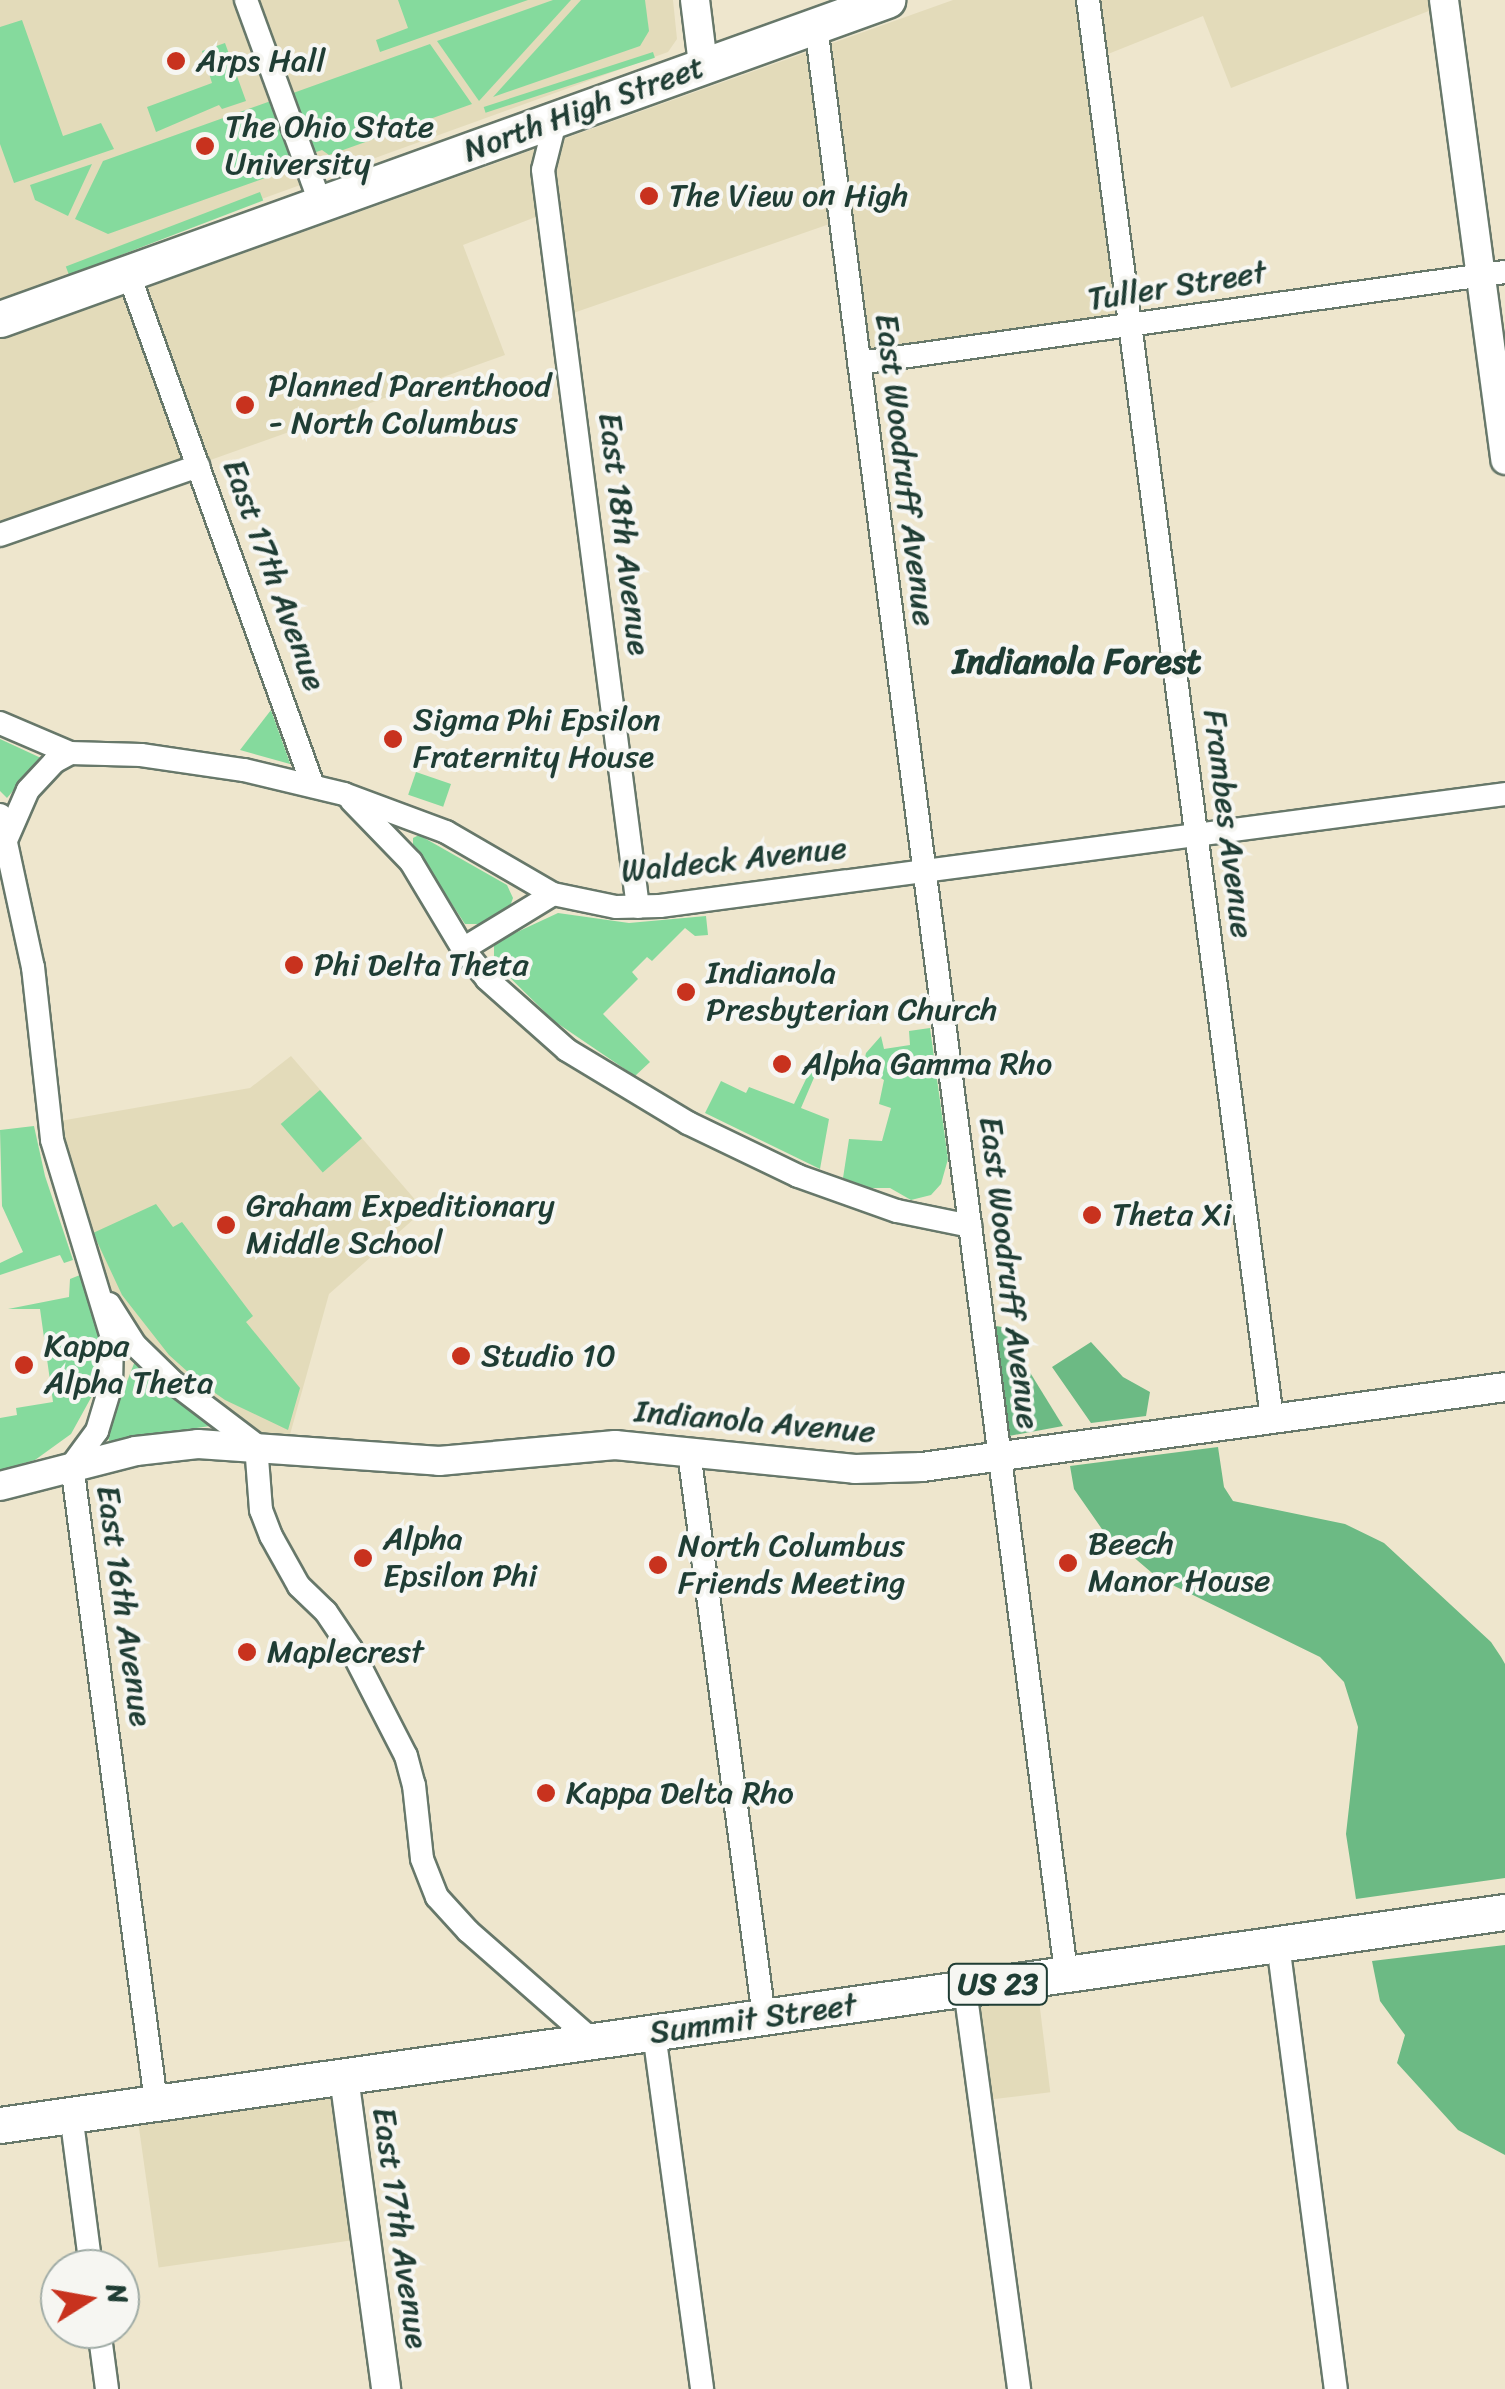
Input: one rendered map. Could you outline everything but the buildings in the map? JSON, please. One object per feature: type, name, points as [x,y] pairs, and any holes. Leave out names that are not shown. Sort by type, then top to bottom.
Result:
[{"type":"main road","name":"North High Street","points":[[0,320],[887,0]]},
{"type":"main road","name":"Summit Street","points":[[0,2125],[1505,1912]]},
{"type":"street","points":[[246,0],[321,205]]},
{"type":"street","points":[[695,0],[703,64]]},
{"type":"street","name":"Frambes Avenue","points":[[1088,0],[1272,1419]]},
{"type":"street","points":[[1444,0],[1493,274],[1505,460]]},
{"type":"street","name":"East Woodruff Avenue","points":[[816,26],[1066,1974]]},
{"type":"street","name":"East 18th Avenue","points":[[563,117],[553,130],[543,170],[638,907]]},
{"type":"street","points":[[504,139],[516,144],[543,170]]},
{"type":"street","name":"Tuller Street","points":[[859,363],[1131,328],[1160,318],[1493,274]]},
{"type":"street","name":"East 17th Avenue","points":[[129,275],[313,786]]},
{"type":"street","points":[[0,535],[198,466]]},
{"type":"street","name":"Waldeck Avenue","points":[[0,723],[70,753],[198,763],[344,794],[446,832],[553,894],[597,905],[638,907],[1505,794]]},
{"type":"street","name":"East 16th Avenue","points":[[70,753],[54,762],[28,790],[3,827],[32,967],[52,1140],[101,1291],[112,1338],[110,1385],[97,1431],[72,1465],[156,2102]]},
{"type":"street","points":[[344,794],[411,862],[463,948],[534,1024],[591,1066],[688,1124],[798,1176],[856,1198],[970,1226]]},
{"type":"street","points":[[463,948],[553,894]]},
{"type":"street","points":[[101,1291],[136,1345],[173,1382],[256,1446],[261,1510],[270,1533],[299,1586],[326,1612],[352,1649],[406,1756],[414,1785],[422,1859],[437,1897],[468,1931],[593,2041]]},
{"type":"street","name":"Indianola Avenue","points":[[0,1486],[72,1465],[198,1444],[439,1460],[615,1445],[855,1469],[922,1467],[1505,1387]]},
{"type":"street","points":[[689,1452],[764,2017]]},
{"type":"street","points":[[1278,1944],[1336,2389]]},
{"type":"street","points":[[966,1989],[1020,2389]]},
{"type":"street","points":[[654,2033],[702,2389]]},
{"type":"street","name":"East 17th Avenue","points":[[344,2077],[386,2389]]},
{"type":"street","points":[[71,2114],[88,2249]]},
{"type":"street","points":[[102,2349],[107,2389]]},
{"type":"shaded area","points":[[0,0],[673,0],[677,39],[668,52],[121,250],[135,292],[953,0],[1457,0],[1231,88],[1203,16],[1098,58],[1131,328],[857,361],[841,220],[559,318],[546,213],[463,245],[505,355],[0,535]]},
{"type":"shaded area","points":[[291,1056],[424,1210],[329,1294],[286,1449],[256,1445],[173,1382],[101,1291],[54,1122],[250,1088]]},
{"type":"shaded area","points":[[1037,1984],[1050,2092],[982,2101],[969,1992]]},
{"type":"shaded area","points":[[350,2070],[374,2237],[159,2268],[135,2100]]},
{"type":"green space","points":[[398,0],[528,0],[380,52],[376,40],[408,28]]},
{"type":"green space","points":[[553,0],[571,0],[479,101],[437,41]]},
{"type":"green space","points":[[581,0],[645,0],[649,31],[640,46],[493,97]]},
{"type":"green space","points":[[22,20],[63,136],[101,123],[114,149],[14,183],[0,144],[0,27]]},
{"type":"green space","points":[[225,43],[246,101],[222,109],[219,105],[156,132],[147,107],[212,83],[202,51]]},
{"type":"green space","points":[[430,44],[472,104],[329,155],[322,150],[268,169],[265,178],[108,234],[75,219],[103,161]]},
{"type":"green space","points":[[653,52],[655,58],[486,113],[484,107]]},
{"type":"green space","points":[[92,164],[68,216],[35,200],[30,185]]},
{"type":"green space","points":[[260,192],[263,200],[69,275],[66,267]]},
{"type":"green space","points":[[271,710],[290,763],[290,764],[240,750]]},
{"type":"green space","points":[[0,739],[41,758],[7,798],[0,791]]},
{"type":"green space","points":[[416,772],[451,784],[443,807],[408,795]]},
{"type":"green space","points":[[419,835],[507,885],[513,898],[508,912],[483,924],[465,924],[413,845],[413,838]]},
{"type":"green space","points":[[558,913],[629,923],[706,916],[708,935],[695,936],[685,928],[652,961],[647,957],[632,972],[638,979],[603,1014],[650,1062],[635,1076],[554,1021],[494,962],[494,946],[500,940]]},
{"type":"green space","points":[[930,1028],[948,1159],[941,1184],[931,1195],[911,1200],[890,1188],[870,1188],[843,1178],[849,1139],[882,1141],[891,1108],[879,1104],[884,1080],[863,1067],[866,1053],[881,1036],[884,1049],[910,1045],[909,1031]]},
{"type":"green space","points":[[820,1050],[825,1052],[801,1108],[829,1119],[820,1169],[705,1113],[721,1081],[746,1093],[749,1087],[794,1104]]},
{"type":"green space","points":[[320,1090],[362,1138],[323,1172],[281,1124]]},
{"type":"green space","points":[[34,1126],[45,1176],[73,1260],[64,1263],[60,1255],[0,1275],[0,1263],[23,1252],[2,1206],[0,1130]]},
{"type":"green space","points":[[156,1204],[173,1227],[182,1222],[253,1316],[246,1322],[300,1388],[288,1430],[225,1400],[198,1381],[169,1355],[122,1295],[93,1233]]},
{"type":"green space","points":[[80,1275],[100,1322],[98,1385],[71,1434],[35,1460],[0,1470],[0,1418],[17,1415],[16,1408],[53,1402],[40,1309],[8,1309],[69,1297],[70,1279]]},
{"type":"green space","points":[[996,1326],[1002,1327],[1063,1426],[1009,1436]]},
{"type":"green space","points":[[1091,1342],[1123,1377],[1150,1392],[1146,1416],[1091,1423],[1052,1367]]},
{"type":"green space","points":[[135,1361],[210,1426],[109,1441],[107,1433]]},
{"type":"green space","points":[[1218,1447],[1224,1487],[1233,1501],[1345,1524],[1384,1543],[1491,1642],[1501,1657],[1505,1664],[1505,1878],[1356,1899],[1346,1834],[1358,1727],[1344,1682],[1320,1657],[1158,1578],[1104,1532],[1074,1489],[1070,1466]]},
{"type":"green space","points":[[1505,1945],[1505,2155],[1458,2130],[1397,2063],[1405,2035],[1380,2001],[1372,1961]]},
{"type":"place","name":"Arps Hall","points":[[176,61]]},
{"type":"place","name":"The Ohio State University","points":[[205,146]]},
{"type":"place","name":"The View on High","points":[[649,196]]},
{"type":"place","name":"Planned Parenthood - North Columbus","points":[[245,405]]},
{"type":"place","name":"Sigma Phi Epsilon Fraternity House","points":[[393,739]]},
{"type":"place","name":"Phi Delta Theta","points":[[294,965]]},
{"type":"place","name":"Indianola Presbyterian Church","points":[[686,992]]},
{"type":"place","name":"Alpha Gamma Rho","points":[[782,1064]]},
{"type":"place","name":"Theta Xi","points":[[1092,1215]]},
{"type":"place","name":"Graham Expeditionary Middle School","points":[[226,1225]]},
{"type":"place","name":"Studio 10","points":[[461,1356]]},
{"type":"place","name":"Kappa Alpha Theta","points":[[24,1365]]},
{"type":"place","name":"Alpha Epsilon Phi","points":[[363,1558]]},
{"type":"place","name":"Beech Manor House","points":[[1068,1563]]},
{"type":"place","name":"North Columbus Friends Meeting","points":[[658,1565]]},
{"type":"place","name":"Maplecrest","points":[[247,1652]]},
{"type":"place","name":"Kappa Delta Rho","points":[[546,1793]]},
{"type":"district","name":"Indianola Forest","points":[[1077,661]]}]
